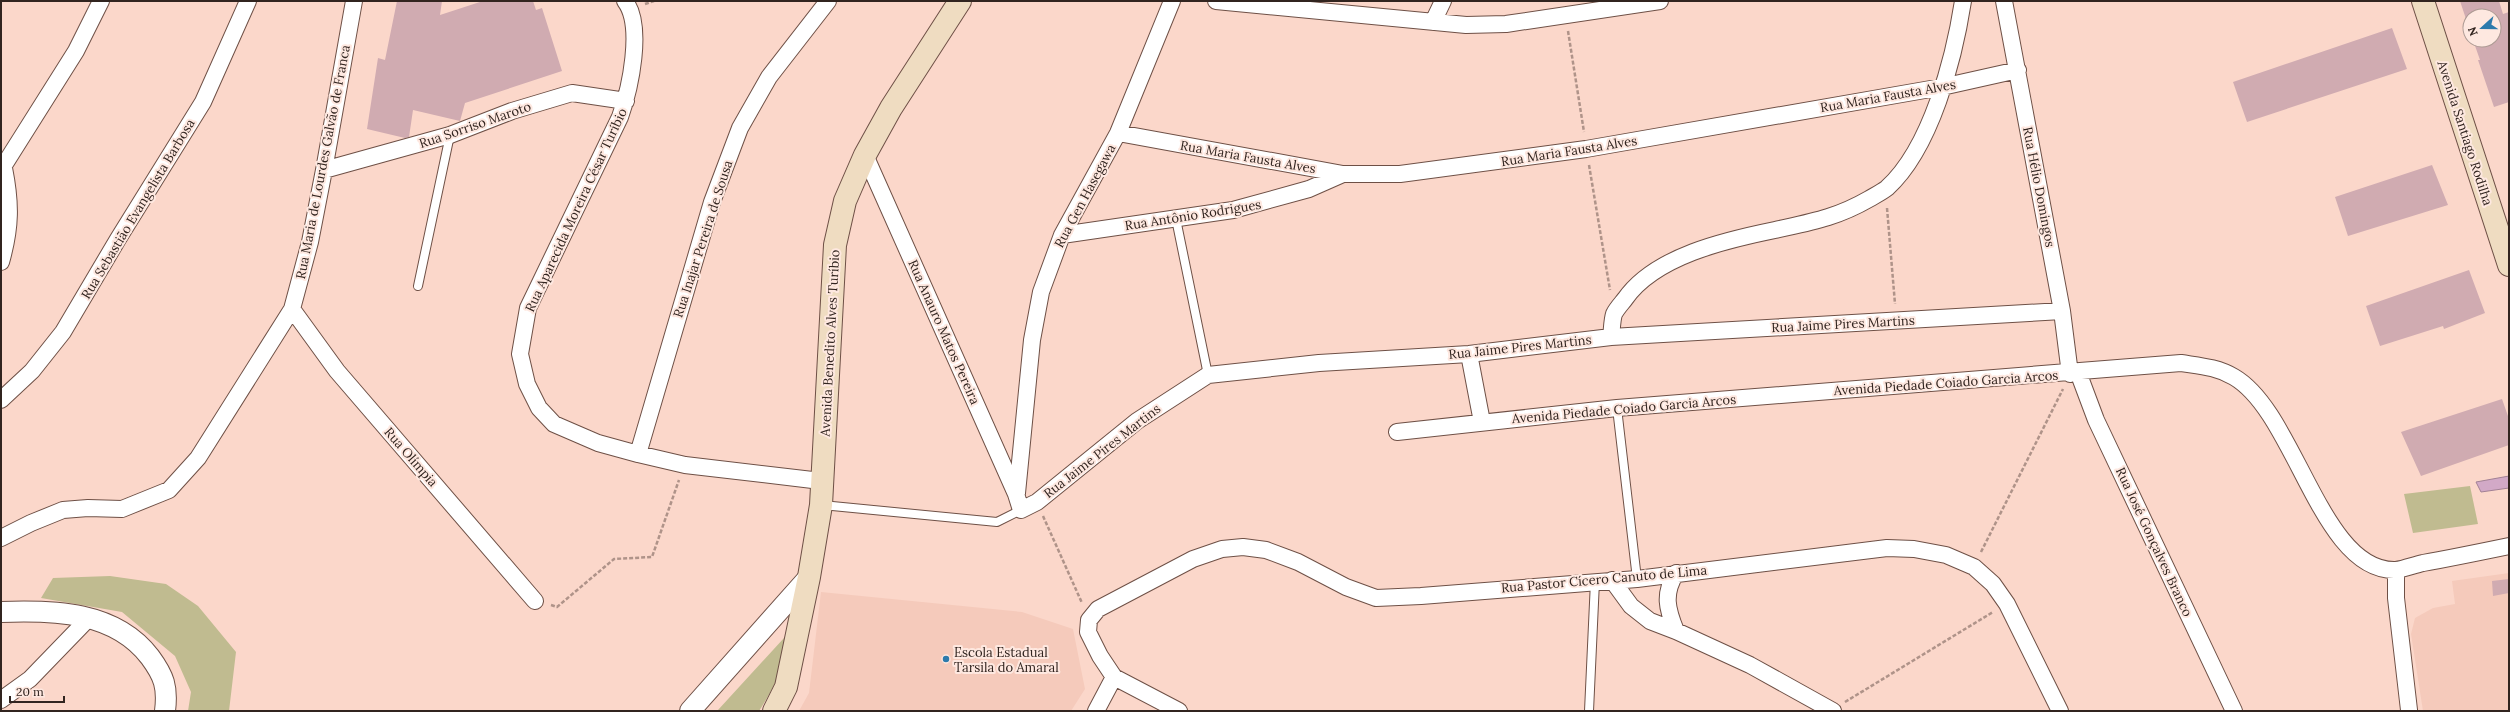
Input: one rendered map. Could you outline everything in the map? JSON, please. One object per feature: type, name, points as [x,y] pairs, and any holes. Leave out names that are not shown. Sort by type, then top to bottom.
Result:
[{"type":"main road","name":"Avenida Benedito Alves Turíbio","points":[[774,711],[786,687],[809,577],[821,505],[821,481],[828,403],[835,246],[845,201],[865,155],[891,108],[960,1]]},
{"type":"main road","name":"Avenida Santiago Rodilha","points":[[2423,1],[2509,265]]},
{"type":"street","points":[[1,262],[9,232],[11,206],[2,169],[76,51],[101,1]]},
{"type":"street","name":"Rua Sebastião Evangelista Barbosa","points":[[1,400],[32,371],[64,332],[118,239],[203,102],[248,1]]},
{"type":"street","name":"Rua Maria de Lourdes Galvão de Franca","points":[[1,538],[30,523],[63,510],[88,508],[122,509],[169,490],[198,458],[292,309],[310,242],[354,1]]},
{"type":"street","name":"Rua Aparecida Moreira César Turíbio","points":[[625,1],[631,9],[633,33],[630,90],[528,308],[520,354],[527,384],[539,408],[554,424],[598,443],[685,465],[821,481]]},
{"type":"street","name":"Rua Inajar Pereira de Sousa","points":[[638,454],[712,202],[740,128],[769,77],[828,1]]},
{"type":"street","name":"Rua Gen Hasegawa","points":[[1016,494],[1032,340],[1041,292],[1062,235],[1118,133],[1172,1]]},
{"type":"street","points":[[1216,1],[1466,25],[1506,24],[1660,1]]},
{"type":"street","points":[[1432,22],[1443,1]]},
{"type":"street","points":[[1611,338],[1614,314],[1631,290],[1650,272],[1670,262],[1717,245],[1774,230],[1819,221],[1851,209],[1886,189],[1905,168],[1921,143],[1942,87],[1962,1]]},
{"type":"street","name":"Rua Hélio Domingos","points":[[2004,1],[2074,373]]},
{"type":"street","name":"Rua Maria Fausta Alves","points":[[1118,133],[1343,174],[1400,174],[1586,149],[1942,87],[2018,70]]},
{"type":"street","name":"Rua Sorriso Maroto","points":[[324,170],[450,135],[512,112],[572,93],[626,101]]},
{"type":"street","name":"Rua Anauro Matos Pereira","points":[[865,155],[1016,494],[1021,510]]},
{"type":"street","name":"Rua Antônio Rodrigues","points":[[1062,235],[1233,210],[1272,201],[1343,174]]},
{"type":"street","name":"Rua Olímpia","points":[[292,309],[337,371],[535,601]]},
{"type":"street","name":"Rua Jaime Pires Martins","points":[[1021,510],[1037,502],[1137,421],[1208,375],[1318,362],[1469,354],[1611,338],[2062,311]]},
{"type":"street","points":[[1469,354],[1482,422]]},
{"type":"street","name":"Avenida Piedade Coiado Garcia Arcos","points":[[1397,432],[1617,408],[2074,373],[2182,363],[2215,368],[2235,377],[2268,412],[2329,524],[2346,547],[2371,564],[2396,570]]},
{"type":"street","name":"Rua José Gonçalves Branco","points":[[2074,373],[2234,711]]},
{"type":"street","points":[[2409,710],[2396,598],[2396,570],[2509,546]]},
{"type":"street","name":"Rua Pastor Cícero Canuto de Lima","points":[[1089,620],[1098,609],[1194,560],[1222,550],[1243,547],[1266,550],[1292,560],[1346,587],[1376,598],[1421,596],[1595,581],[1637,579],[1887,548],[1946,555],[1974,567],[1993,584],[2007,604],[2060,711]]},
{"type":"street","points":[[1676,573],[1666,594],[1668,612],[1676,631]]},
{"type":"street","points":[[690,711],[809,577]]},
{"type":"street","points":[[1612,580],[1636,610],[1650,621],[1676,631],[1750,665],[1824,709]]},
{"type":"street","points":[[1,612],[49,611],[89,618],[119,628],[144,649],[163,674],[166,700],[165,711]]},
{"type":"street","points":[[1,700],[30,679],[89,618]]},
{"type":"street","points":[[1089,620],[1088,632],[1100,656],[1114,677],[1179,711]]},
{"type":"street","points":[[1096,711],[1114,677]]},
{"type":"lane","points":[[418,286],[450,135]]},
{"type":"lane","points":[[1176,219],[1208,375]]},
{"type":"lane","points":[[1617,408],[1637,579]]},
{"type":"lane","points":[[821,505],[997,522],[1021,510]]},
{"type":"lane","points":[[1589,711],[1595,581]]},
{"type":"path","points":[[1886,189],[1897,321]]},
{"type":"path","points":[[1974,567],[2074,373]]},
{"type":"path","points":[[535,601],[557,607],[614,559],[652,558],[685,465]]},
{"type":"path","points":[[1037,502],[1089,620]]},
{"type":"path","points":[[1824,709],[2007,604]]},
{"type":"shaded area","points":[[2509,476],[2509,488],[2481,492],[2476,482]]},
{"type":"shaded area","points":[[2470,486],[2478,524],[2413,533],[2404,494]]},
{"type":"shaded area","points":[[2509,573],[2509,711],[2423,711],[2411,634],[2415,618],[2433,608],[2455,604],[2452,581]]},
{"type":"shaded area","points":[[110,576],[166,584],[198,606],[236,652],[229,711],[188,711],[191,692],[175,656],[122,612],[41,598],[53,578]]},
{"type":"shaded area","name":"Escola Estadual Tarsila do Amaral","points":[[821,592],[1022,612],[1073,629],[1085,689],[1071,711],[799,711],[809,693]]},
{"type":"shaded area","points":[[784,638],[785,647],[782,666],[774,686],[759,711],[719,711],[718,710]]},
{"type":"building","points":[[397,1],[442,1],[440,15],[483,1],[533,1],[536,10],[542,8],[562,71],[465,103],[460,121],[413,110],[409,137],[405,138],[367,129],[378,58],[385,60]]},
{"type":"building","points":[[2460,1],[2499,1],[2501,8],[2462,8]]},
{"type":"building","points":[[2502,11],[2503,14],[2509,12],[2509,102],[2494,107],[2478,60],[2480,60],[2476,48],[2502,48]]},
{"type":"building","points":[[2392,28],[2407,69],[2247,122],[2233,82]]},
{"type":"building","points":[[2432,165],[2448,205],[2348,236],[2335,197]]},
{"type":"building","points":[[2469,270],[2485,313],[2444,329],[2443,326],[2380,346],[2366,306]]},
{"type":"building","points":[[2502,399],[2509,419],[2509,445],[2421,476],[2401,432]]},
{"type":"building","points":[[2509,579],[2509,593],[2493,596],[2492,581]]},
{"type":"place","name":"Escola Estadual Tarsila do Amaral","points":[[946,659]]}]
